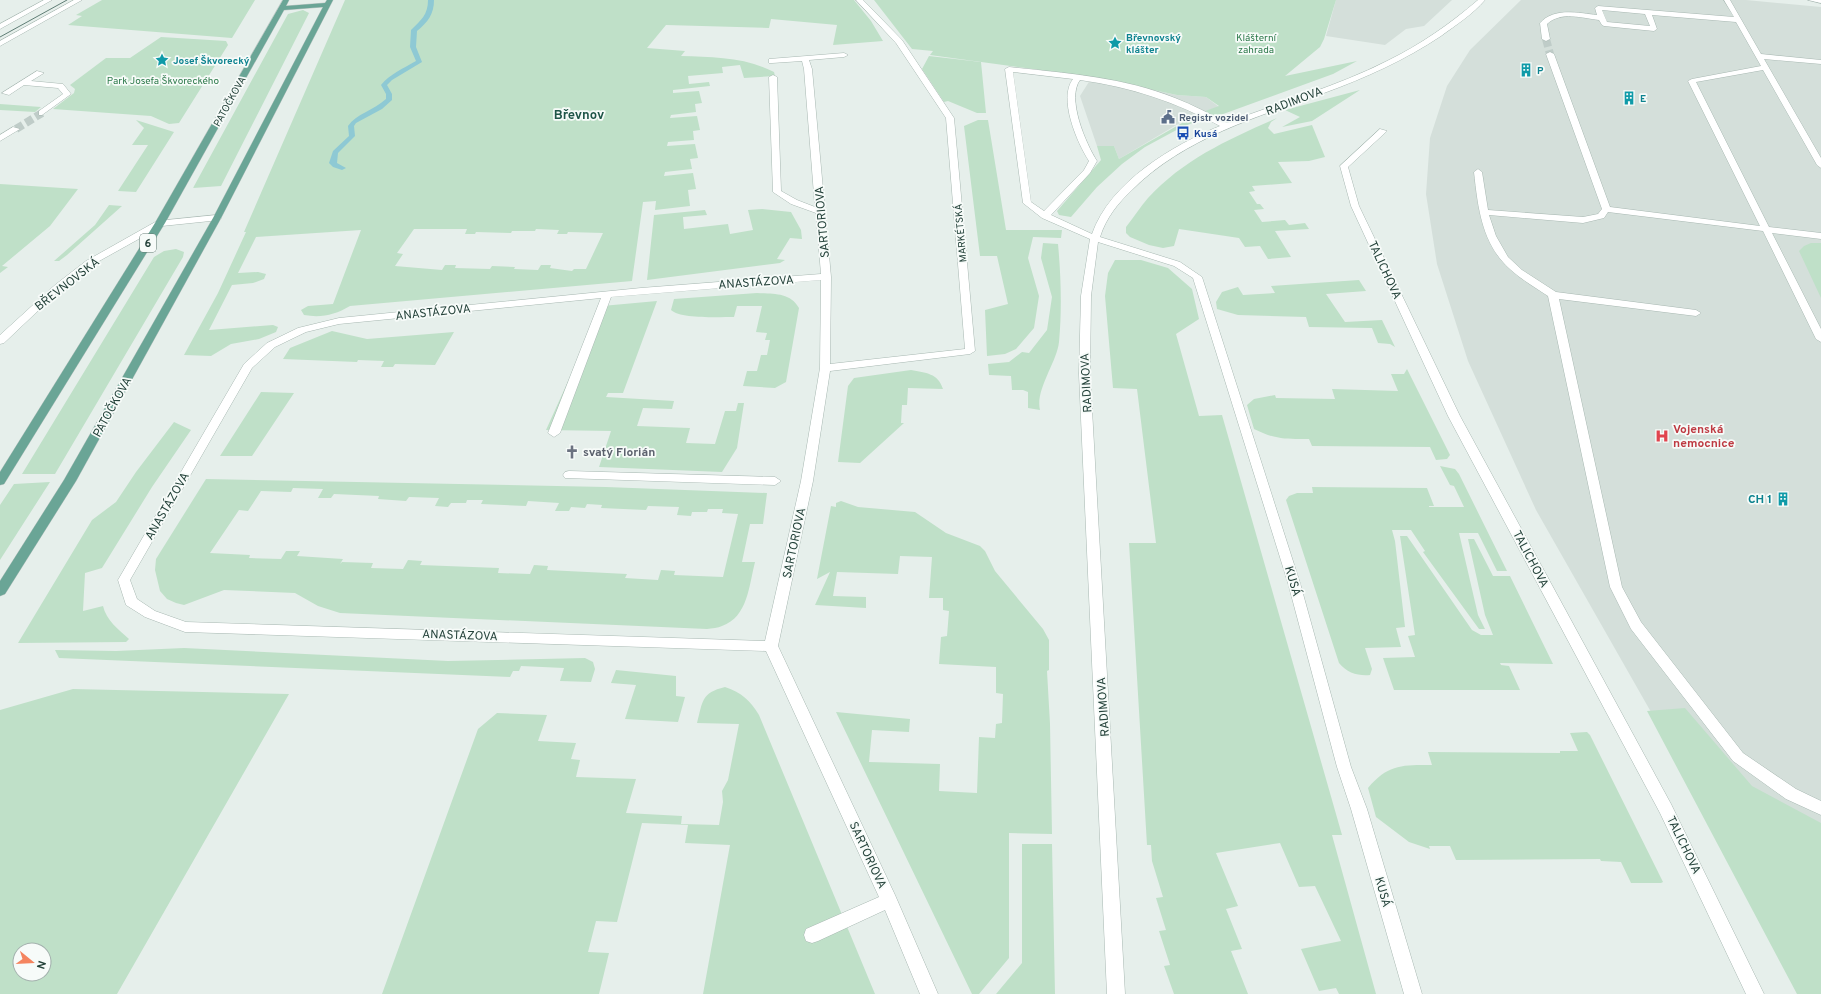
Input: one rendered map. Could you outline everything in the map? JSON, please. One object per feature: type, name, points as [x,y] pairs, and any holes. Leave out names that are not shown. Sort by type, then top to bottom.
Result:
[{"type":"main road","points":[[283,4],[329,3]]},
{"type":"main road","name":"PATOČKOVA","points":[[0,591],[70,482],[218,218],[329,3]]},
{"type":"main road","name":"PATOČKOVA","points":[[0,481],[160,223],[283,4]]},
{"type":"street","points":[[0,27],[49,0]]},
{"type":"street","points":[[0,44],[79,0]]},
{"type":"street","name":"MARKÉTSKÁ","points":[[825,368],[970,351],[950,118],[899,42],[859,0]]},
{"type":"street","name":"RADIMOVA","points":[[1116,994],[1106,762],[1084,338],[1085,298],[1094,238],[1103,220],[1120,198],[1140,177],[1164,157],[1186,144],[1226,126],[1376,70],[1428,40],[1465,16],[1482,0]]},
{"type":"street","points":[[1727,0],[1821,165]]},
{"type":"street","points":[[1811,0],[1821,1]]},
{"type":"street","points":[[1648,12],[1654,29],[1604,24],[1598,8],[1648,12],[1739,20]]},
{"type":"street","points":[[1546,39],[1543,23],[1548,18],[1559,15],[1602,18]]},
{"type":"street","points":[[1550,54],[1606,208]]},
{"type":"street","points":[[772,61],[844,55]]},
{"type":"street","points":[[1760,56],[1821,62]]},
{"type":"street","name":"SARTORIOVA","points":[[806,59],[826,277],[825,368],[807,481],[771,646],[889,900],[929,994]]},
{"type":"street","points":[[1765,67],[1692,81],[1821,339]]},
{"type":"street","name":"KUSÁ","points":[[1078,78],[1008,69],[1027,204],[1045,216],[1094,238],[1177,264],[1197,277],[1294,583],[1344,767],[1359,809],[1413,994]]},
{"type":"street","points":[[6,93],[40,73]]},
{"type":"street","points":[[773,77],[777,192],[794,202],[820,212]]},
{"type":"street","points":[[1045,216],[1087,171],[1093,161],[1084,150],[1072,112],[1074,83],[1078,78],[1121,86],[1169,99],[1194,109],[1226,126]]},
{"type":"street","points":[[24,83],[60,86],[67,94],[42,113]]},
{"type":"street","points":[[0,139],[16,129]]},
{"type":"street","name":"TALICHOVA","points":[[1383,131],[1344,166],[1355,206],[1454,416],[1666,809],[1755,994]]},
{"type":"street","points":[[1478,172],[1484,212],[1490,235],[1496,248],[1513,267],[1553,295],[1696,313]]},
{"type":"street","points":[[1484,212],[1583,220],[1601,216],[1606,208]]},
{"type":"street","points":[[1606,208],[1821,236]]},
{"type":"street","points":[[160,223],[218,218]]},
{"type":"street","name":"BŘEVNOVSKÁ","points":[[0,341],[58,287],[89,263],[160,223]]},
{"type":"street","name":"ANASTÁZOVA","points":[[771,646],[185,627],[150,614],[131,602],[124,580],[248,366],[271,345],[302,330],[339,321],[608,295],[826,277]]},
{"type":"street","points":[[554,433],[608,295]]},
{"type":"street","points":[[1553,295],[1616,587],[1636,625],[1738,757],[1791,794],[1821,808]]},
{"type":"street","points":[[569,475],[774,481]]},
{"type":"street","points":[[812,935],[889,900]]},
{"type":"shaded area","points":[[1336,0],[1452,0],[1424,26],[1406,29],[1385,45],[1326,36]]},
{"type":"shaded area","name":"Vojenská nemocnice","points":[[1521,0],[1746,0],[1821,7],[1821,898],[1721,835],[1536,510],[1468,361],[1437,264],[1426,194],[1430,138],[1447,86],[1470,50]]},
{"type":"shaded area","points":[[1092,77],[1177,95],[1206,97],[1219,107],[1205,111],[1178,124],[1119,159],[1114,146],[1097,146],[1080,96]]},
{"type":"green space","points":[[102,0],[255,0],[232,38],[68,25],[82,16],[76,15]]},
{"type":"green space","points":[[345,0],[854,0],[871,21],[883,41],[833,45],[837,25],[771,19],[769,28],[666,25],[647,48],[685,51],[681,56],[729,59],[752,63],[774,72],[775,76],[744,78],[740,65],[722,67],[723,73],[688,76],[689,84],[709,82],[710,86],[673,90],[673,93],[699,91],[702,103],[695,104],[696,112],[671,115],[670,118],[697,116],[700,130],[693,131],[694,140],[668,142],[667,146],[695,144],[698,158],[690,159],[692,169],[665,172],[664,176],[693,173],[696,189],[688,190],[690,206],[655,210],[656,201],[643,202],[632,281],[350,306],[339,312],[328,315],[310,316],[304,315],[301,310],[308,306],[333,304],[361,230],[256,237],[238,273],[258,272],[266,274],[264,279],[253,283],[232,285],[209,330],[273,325],[278,327],[276,332],[259,339],[231,344],[211,356],[184,355],[218,293],[246,232],[244,232]],"holes":[[[414,229],[467,229],[465,234],[475,234],[476,232],[511,233],[512,231],[535,231],[536,229],[559,230],[557,234],[567,234],[568,232],[603,233],[586,269],[574,269],[572,271],[550,268],[551,265],[541,265],[538,270],[492,266],[490,269],[455,268],[456,265],[445,265],[442,270],[395,266],[403,254],[397,253]]]},
{"type":"green space","name":"Klášterní zahrada","points":[[874,0],[1336,0],[1324,39],[1320,47],[1285,76],[1357,61],[1333,74],[1215,117],[1205,111],[1219,106],[1206,97],[1177,95],[1092,77],[930,55],[933,51],[912,49]]},
{"type":"green space","points":[[303,10],[309,13],[221,186],[193,188],[288,14]]},
{"type":"green space","name":"Park Josefa Škvoreckého","points":[[161,37],[226,41],[228,45],[179,123],[169,124],[151,116],[53,109],[74,93],[75,89],[70,85],[106,58],[130,58]]},
{"type":"green space","points":[[929,56],[981,62],[986,113],[977,113],[948,101],[944,102],[922,69]]},
{"type":"green space","points":[[1360,90],[1312,121],[1282,127],[1300,117],[1285,110]]},
{"type":"green space","points":[[0,104],[41,107],[35,112],[0,110]]},
{"type":"green space","points":[[1196,115],[1203,119],[1182,127],[1145,147],[1122,164],[1097,187],[1071,217],[1059,215],[1057,211],[1101,160],[1097,146],[1114,146],[1119,159]]},
{"type":"green space","points":[[1277,118],[1271,122],[1268,128],[1274,134],[1312,125],[1325,157],[1309,161],[1278,162],[1292,183],[1252,186],[1255,191],[1249,192],[1257,204],[1260,204],[1264,209],[1254,210],[1262,222],[1285,220],[1289,225],[1305,223],[1309,229],[1275,231],[1291,257],[1268,259],[1260,246],[1245,247],[1239,238],[1179,229],[1174,246],[1163,248],[1149,245],[1130,237],[1126,233],[1126,227],[1145,201],[1177,172],[1208,151]]},
{"type":"green space","points":[[136,120],[174,132],[136,192],[118,191],[148,145],[132,145],[144,128]]},
{"type":"green space","points":[[978,120],[988,120],[1006,230],[1062,230],[1061,238],[1033,237],[1028,258],[1039,296],[1034,328],[1016,349],[1005,354],[987,356],[985,310],[1008,304],[997,256],[980,256],[964,126]]},
{"type":"green space","points":[[0,184],[78,189],[50,226],[2,266],[8,267],[0,273]]},
{"type":"green space","points":[[109,205],[122,206],[67,255],[59,261],[54,261],[95,225]]},
{"type":"green space","points":[[762,209],[791,212],[801,230],[802,239],[790,238],[777,259],[785,260],[780,263],[647,280],[654,215],[705,210],[707,215],[683,217],[684,229],[728,224],[730,234],[753,230],[748,210]]},
{"type":"green space","points":[[1043,243],[1058,244],[1061,305],[1059,342],[1043,385],[1039,402],[1040,410],[1028,408],[1028,392],[1023,390],[1012,390],[1011,376],[989,375],[988,364],[1009,362],[1022,352],[1029,353],[1047,330],[1052,297],[1041,258]]},
{"type":"green space","points":[[1811,243],[1821,243],[1821,298],[1799,251],[1804,246]]},
{"type":"green space","points":[[176,249],[184,252],[183,257],[55,474],[22,474],[154,257],[164,251]]},
{"type":"green space","points":[[1115,260],[1141,260],[1168,268],[1192,289],[1199,319],[1176,334],[1199,416],[1222,415],[1342,835],[1332,835],[1376,994],[1339,994],[1336,988],[1319,991],[1301,949],[1341,941],[1315,886],[1299,887],[1280,843],[1216,853],[1238,906],[1226,909],[1242,949],[1231,951],[1248,994],[1174,994],[1164,966],[1170,965],[1159,931],[1166,930],[1156,898],[1163,897],[1152,861],[1151,845],[1147,845],[1129,543],[1156,543],[1137,389],[1113,388],[1105,296],[1108,273]]},
{"type":"green space","points":[[1359,280],[1366,291],[1326,294],[1345,322],[1382,320],[1395,347],[1390,344],[1378,343],[1372,328],[1309,327],[1306,317],[1238,315],[1217,309],[1216,302],[1222,292],[1238,287],[1243,295],[1275,293],[1271,286]]},
{"type":"green space","points":[[757,293],[786,296],[799,308],[786,382],[775,388],[743,386],[747,371],[757,371],[761,355],[767,355],[770,340],[765,340],[767,333],[756,332],[762,306],[737,306],[734,317],[691,316],[676,313],[671,310],[674,299]]},
{"type":"green space","points":[[657,301],[623,393],[608,393],[606,397],[674,401],[672,409],[643,408],[637,426],[690,428],[686,443],[715,444],[725,411],[736,411],[738,403],[744,403],[737,448],[722,472],[599,467],[611,431],[546,430],[602,306]]},
{"type":"green space","points":[[332,331],[367,339],[454,332],[435,365],[395,364],[393,367],[381,367],[384,361],[358,360],[357,362],[283,359],[290,348]]},
{"type":"green space","points":[[1407,369],[1450,455],[1447,459],[1436,460],[1430,447],[1312,446],[1309,439],[1288,439],[1275,437],[1254,429],[1247,405],[1254,399],[1275,395],[1276,398],[1335,399],[1332,389],[1398,391],[1391,374],[1404,374]]},
{"type":"green space","points":[[911,370],[926,373],[935,377],[943,389],[908,388],[907,405],[902,405],[901,423],[904,423],[860,463],[838,462],[848,386],[854,378]]},
{"type":"green space","points":[[261,392],[294,393],[252,456],[220,456]]},
{"type":"green space","points":[[174,422],[191,430],[152,487],[102,568],[85,573],[83,611],[103,606],[110,620],[129,639],[126,642],[18,643],[92,520],[116,502],[136,472]]},
{"type":"green space","points":[[1440,466],[1455,469],[1459,474],[1507,571],[1497,571],[1478,533],[1459,533],[1478,615],[1485,629],[1479,629],[1423,552],[1425,551],[1411,530],[1392,530],[1395,541],[1405,627],[1396,628],[1401,647],[1365,648],[1372,669],[1370,675],[1353,673],[1339,663],[1286,500],[1289,496],[1297,493],[1313,493],[1312,487],[1427,488],[1434,506],[1429,507],[1464,507],[1454,486],[1450,485]]},
{"type":"green space","points":[[206,479],[606,487],[767,493],[763,524],[750,524],[742,562],[755,562],[746,599],[742,608],[731,622],[720,627],[707,629],[340,613],[318,606],[295,593],[224,590],[184,605],[167,599],[160,591],[155,570],[156,559]],"holes":[[[293,488],[323,489],[318,498],[331,498],[334,494],[379,496],[378,499],[406,501],[409,497],[439,498],[435,506],[448,507],[451,503],[466,503],[467,500],[483,500],[481,504],[526,506],[528,501],[559,503],[555,511],[569,511],[571,507],[585,508],[587,504],[602,505],[601,508],[646,510],[648,506],[679,507],[677,515],[691,516],[692,512],[707,512],[708,509],[723,509],[722,513],[738,514],[723,577],[674,575],[675,571],[661,570],[658,580],[625,578],[627,574],[547,570],[548,566],[534,565],[530,574],[498,573],[499,568],[420,565],[422,561],[408,560],[403,569],[371,568],[373,563],[342,562],[340,564],[343,559],[297,556],[300,551],[286,551],[281,559],[249,558],[250,555],[210,553],[239,510],[248,511],[261,491],[291,492]]]},
{"type":"green space","points":[[50,482],[0,560],[0,505],[14,484]]},
{"type":"green space","points":[[841,501],[858,507],[915,512],[946,533],[980,546],[985,551],[995,571],[1043,629],[1049,640],[1049,670],[1047,671],[1050,724],[1052,834],[1009,833],[1009,958],[979,994],[972,994],[836,712],[910,719],[909,732],[872,730],[869,762],[940,764],[939,791],[977,793],[979,737],[995,738],[996,724],[1002,723],[1003,694],[996,693],[996,667],[939,664],[941,637],[947,636],[949,611],[943,610],[943,598],[929,598],[932,557],[900,556],[898,574],[837,572],[833,596],[866,597],[866,608],[815,605],[830,572],[817,579],[831,506],[836,507],[836,503]]},
{"type":"green space","points":[[1400,536],[1407,536],[1472,630],[1481,635],[1493,635],[1485,615],[1468,539],[1474,539],[1493,576],[1510,576],[1553,664],[1500,663],[1501,665],[1509,666],[1520,690],[1394,690],[1383,658],[1415,657],[1408,636],[1415,635]]},
{"type":"green space","points":[[184,648],[448,661],[585,658],[593,662],[595,669],[591,682],[560,681],[564,668],[521,666],[519,671],[513,671],[510,677],[59,658],[55,650],[116,651]]},
{"type":"green space","points":[[616,670],[676,676],[676,696],[685,697],[678,722],[625,719],[636,685],[611,683]]},
{"type":"green space","points":[[725,687],[745,698],[759,715],[875,994],[703,994],[730,845],[685,843],[688,825],[642,823],[617,922],[596,921],[588,952],[609,953],[599,994],[382,994],[478,729],[497,713],[547,715],[538,741],[576,743],[571,759],[580,760],[576,777],[636,779],[626,813],[682,816],[681,824],[719,825],[723,802],[722,791],[728,780],[739,724],[697,723],[702,704],[707,695],[717,689]]},
{"type":"green space","points":[[73,689],[289,694],[117,994],[0,994],[0,710]]},
{"type":"green space","points":[[1685,708],[1752,786],[1821,823],[1821,994],[1797,994],[1647,711]]},
{"type":"green space","points":[[1587,732],[1590,735],[1663,882],[1661,883],[1631,883],[1621,862],[1601,861],[1600,859],[1456,860],[1450,846],[1429,846],[1430,849],[1409,842],[1376,817],[1368,788],[1382,774],[1389,770],[1404,766],[1432,765],[1428,752],[1560,753],[1560,751],[1578,751],[1570,733]]},
{"type":"green space","points":[[1022,844],[1052,844],[1055,994],[996,994],[1022,963]]},
{"type":"waterway","points":[[342,168],[335,166],[333,163],[335,152],[352,136],[351,126],[354,122],[380,108],[389,100],[389,94],[384,85],[390,79],[419,62],[413,47],[414,30],[427,18],[431,0]]},
{"type":"tunnel","points":[[1546,39],[1550,54]]},
{"type":"tunnel","points":[[16,129],[42,113]]},
{"type":"tram line","points":[[0,37],[67,0]]},
{"type":"place","name":"Břevnovský klášter","points":[[1115,43]]},
{"type":"place","name":"Josef Škvorecký","points":[[162,60]]},
{"type":"place","name":"P","points":[[1526,70]]},
{"type":"place","name":"E","points":[[1629,98]]},
{"type":"place","name":"Registr vozidel","points":[[1168,117]]},
{"type":"place","name":"Kusá","points":[[1183,133]]},
{"type":"place","name":"Vojenská nemocnice","points":[[1662,436]]},
{"type":"place","name":"svatý Florián","points":[[572,452]]},
{"type":"place","name":"CH 1","points":[[1783,499]]},
{"type":"district","name":"Břevnov","points":[[579,114]]}]
